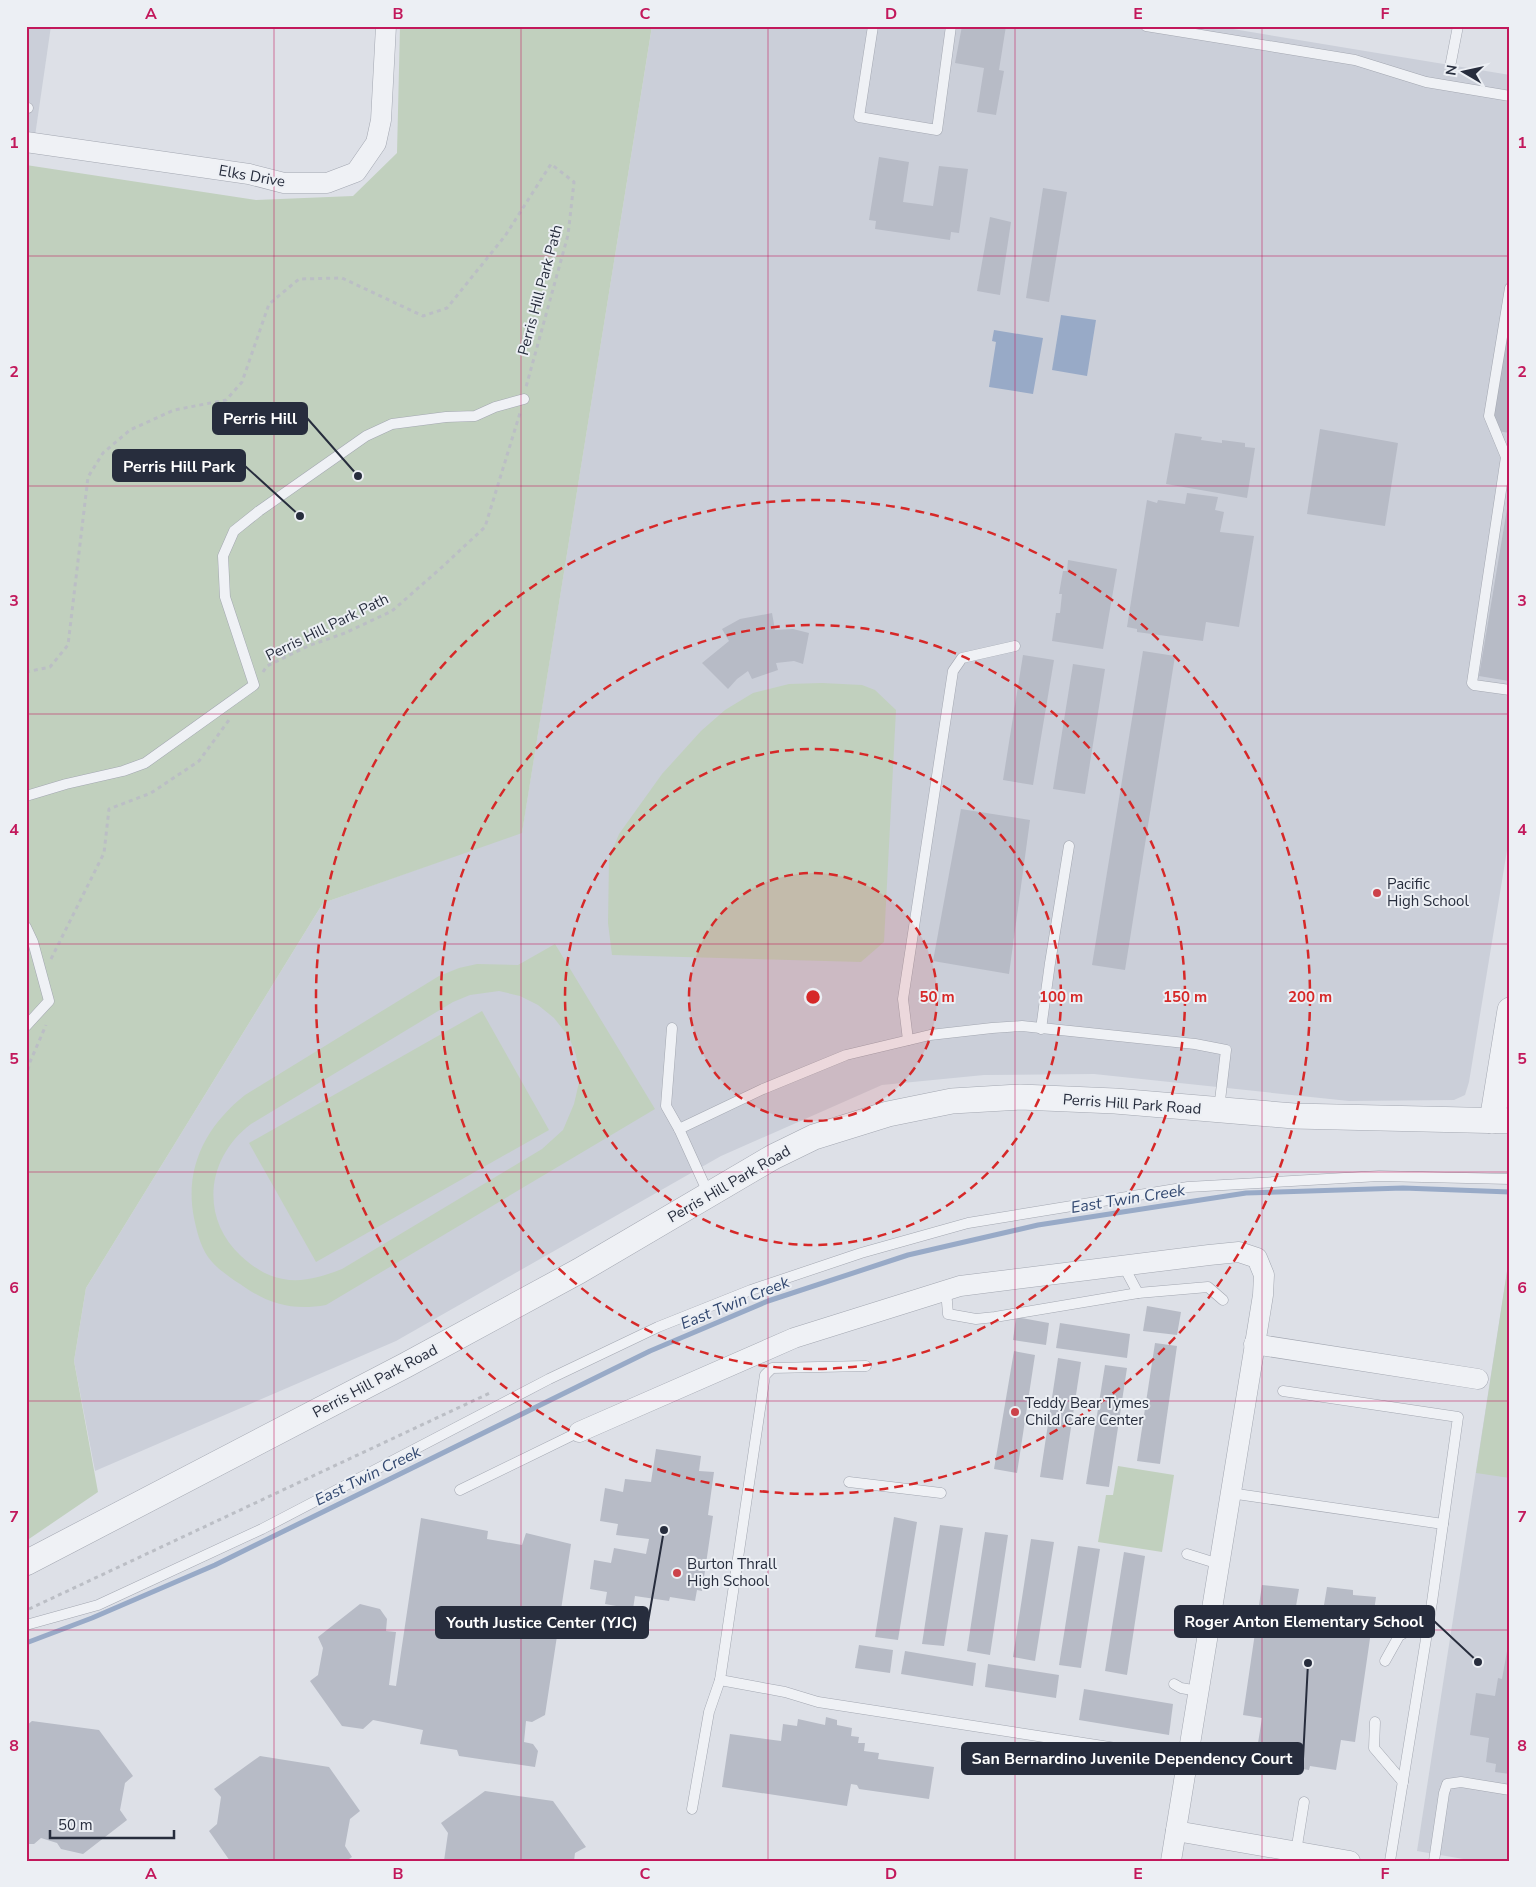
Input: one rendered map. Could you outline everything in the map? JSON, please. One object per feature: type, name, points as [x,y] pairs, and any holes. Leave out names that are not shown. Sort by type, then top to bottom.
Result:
[{"type":"street","name":"Elks Drive","points":[[26,142],[249,174],[284,183],[327,183],[356,172],[376,143],[381,120],[386,26]]},
{"type":"street","points":[[1501,1121],[1510,1010]]},
{"type":"street","name":"Perris Hill Park Road","points":[[26,1563],[446,1343],[579,1271],[773,1157],[814,1137],[888,1114],[952,1101],[1020,1097],[1115,1101],[1294,1116],[1501,1121]]},
{"type":"street","points":[[579,1432],[794,1338],[960,1286],[1239,1252],[1257,1258],[1264,1275],[1171,1861]]},
{"type":"street","points":[[1254,1344],[1478,1379]]},
{"type":"street","points":[[1176,1831],[1346,1860]]},
{"type":"lane","points":[[873,26],[858,117],[936,130],[951,26]]},
{"type":"lane","points":[[1146,26],[1355,60],[1426,82],[1510,96]]},
{"type":"lane","points":[[1451,62],[1458,26]]},
{"type":"lane","points":[[1510,288],[1489,416],[1508,458],[1472,683],[1474,685],[1510,690]]},
{"type":"lane","points":[[26,796],[66,784],[123,771],[145,763],[254,685],[225,597],[223,556],[234,531],[259,511],[366,436],[392,424],[446,417],[475,416],[495,407],[524,399]]},
{"type":"lane","points":[[908,1040],[903,999],[954,671],[962,658],[1015,646]]},
{"type":"lane","points":[[1042,1029],[1050,963],[1069,846]]},
{"type":"lane","points":[[26,927],[34,942],[49,1001],[26,1026]]},
{"type":"lane","points":[[679,1129],[763,1089],[846,1056],[930,1035],[1022,1026],[1195,1044],[1226,1050],[1219,1110]]},
{"type":"lane","points":[[672,1028],[666,1106],[679,1129],[709,1195]]},
{"type":"lane","points":[[26,1625],[98,1605],[262,1529],[549,1379],[658,1327],[751,1290],[861,1253],[968,1223],[1188,1187],[1380,1176],[1510,1179]]},
{"type":"lane","points":[[1123,1265],[1138,1293]]},
{"type":"lane","points":[[946,1290],[948,1314],[976,1319],[1138,1293],[1208,1287],[1223,1300]]},
{"type":"lane","points":[[692,1810],[709,1712],[720,1680],[765,1375],[772,1368],[866,1366]]},
{"type":"lane","points":[[1283,1391],[1458,1417],[1430,1619],[1390,1861]]},
{"type":"lane","points":[[460,1490],[579,1432]]},
{"type":"lane","points":[[849,1482],[941,1493]]},
{"type":"lane","points":[[1230,1493],[1443,1524]]},
{"type":"lane","points":[[1187,1554],[1219,1564]]},
{"type":"lane","points":[[1386,1661],[1399,1636],[1430,1619]]},
{"type":"lane","points":[[720,1680],[785,1692],[818,1702],[1187,1759]]},
{"type":"lane","points":[[1174,1684],[1181,1688],[1198,1691]]},
{"type":"lane","points":[[1375,1722],[1374,1748],[1403,1782]]},
{"type":"lane","points":[[1434,1861],[1444,1793],[1448,1784],[1461,1782],[1510,1790]]},
{"type":"lane","points":[[1296,1852],[1304,1802]]},
{"type":"path","name":"Perris Hill Park Path","points":[[26,672],[50,667],[68,645],[88,477],[103,453],[130,430],[174,410],[226,400],[242,382],[269,304],[299,279],[342,278],[423,316],[447,308],[505,236],[551,164],[574,182],[568,235],[518,422],[485,527],[392,611],[345,633],[308,646],[268,666],[254,685]]},
{"type":"path","points":[[50,965],[51,957],[104,853],[109,809],[151,793],[198,761],[230,718]]},
{"type":"path","points":[[26,1078],[30,1062],[48,1022],[49,1001]]},
{"type":"path","points":[[26,1611],[500,1388]]},
{"type":"shaded area","points":[[26,26],[51,26],[35,136],[26,134]]},
{"type":"shaded area","name":"Pacific High School","points":[[652,26],[1215,26],[1510,75],[1510,832],[1469,1082],[1465,1095],[1454,1100],[1349,1101],[1094,1074],[984,1075],[882,1085],[721,1156],[396,1341],[95,1471],[74,1361],[86,1288],[323,903],[522,832]]},
{"type":"shaded area","points":[[1510,1252],[1510,1861],[1475,1861],[1417,1851]]},
{"type":"green space","points":[[400,26],[652,26],[522,833],[323,903],[86,1288],[74,1361],[98,1492],[26,1541],[26,165],[256,200],[353,196],[397,153]]},
{"type":"green space","points":[[789,684],[862,685],[875,690],[896,710],[884,942],[861,962],[612,955],[608,923],[609,859],[619,834],[662,774],[701,731],[725,710],[753,693]]},
{"type":"green space","points":[[555,944],[655,1109],[326,1305],[314,1307],[291,1306],[260,1297],[214,1264],[205,1252],[198,1233],[194,1218],[192,1182],[195,1165],[201,1149],[219,1120],[231,1107],[245,1095],[439,976],[459,968],[477,964],[518,965]],"holes":[[[499,991],[520,996],[538,1005],[554,1018],[569,1037],[576,1055],[580,1078],[574,1104],[563,1130],[542,1149],[342,1269],[313,1278],[291,1280],[277,1278],[265,1273],[241,1256],[228,1240],[219,1224],[214,1206],[214,1188],[217,1170],[225,1153],[236,1138],[251,1124],[453,1002],[470,995]]]},
{"type":"green space","points":[[482,1011],[549,1130],[316,1262],[249,1143]]},
{"type":"green space","points":[[1510,1252],[1510,1478],[1476,1473]]},
{"type":"green space","points":[[1118,1466],[1174,1475],[1162,1552],[1098,1542],[1106,1495],[1113,1495]]},
{"type":"water","points":[[1061,315],[1096,320],[1087,376],[1052,370]]},
{"type":"water","points":[[994,330],[1043,338],[1033,394],[989,387],[996,342],[992,341]]},
{"type":"building","points":[[962,26],[1006,26],[999,70],[1004,71],[996,115],[977,112],[984,68],[955,63]]},
{"type":"building","points":[[879,157],[909,162],[903,202],[933,206],[939,166],[968,169],[959,233],[951,232],[950,240],[875,229],[876,221],[869,220]]},
{"type":"building","points":[[1043,188],[1067,192],[1049,302],[1026,298]]},
{"type":"building","points":[[990,217],[1011,222],[1000,295],[977,291]]},
{"type":"building","points":[[1510,323],[1510,433],[1490,430]]},
{"type":"building","points":[[1320,429],[1398,443],[1385,526],[1307,514]]},
{"type":"building","points":[[1175,433],[1202,437],[1201,440],[1222,443],[1222,440],[1245,443],[1245,447],[1255,448],[1247,498],[1166,484]]},
{"type":"building","points":[[1187,493],[1218,497],[1215,510],[1224,512],[1220,532],[1254,536],[1239,627],[1206,622],[1203,641],[1137,632],[1137,629],[1127,627],[1147,500],[1157,503],[1158,500],[1185,504]]},
{"type":"building","points":[[1510,497],[1509,681],[1479,676]]},
{"type":"building","points":[[1068,560],[1117,569],[1103,649],[1052,641],[1056,613],[1060,613],[1062,594],[1059,594],[1063,571],[1067,571]]},
{"type":"building","points":[[772,613],[775,630],[793,629],[809,633],[803,664],[794,661],[776,663],[778,670],[752,679],[748,671],[728,689],[702,663],[729,641],[722,629],[740,619]]},
{"type":"building","points":[[1143,651],[1175,656],[1125,970],[1092,965]]},
{"type":"building","points":[[1023,655],[1054,660],[1033,785],[1003,780]]},
{"type":"building","points":[[1073,664],[1105,669],[1085,794],[1053,789]]},
{"type":"building","points":[[961,809],[1030,820],[1009,974],[933,961]]},
{"type":"building","points":[[1147,1306],[1181,1312],[1177,1335],[1143,1331]]},
{"type":"building","points":[[1016,1317],[1049,1323],[1046,1345],[1013,1340]]},
{"type":"building","points":[[1060,1323],[1130,1334],[1127,1358],[1056,1348]]},
{"type":"building","points":[[1155,1343],[1177,1346],[1160,1464],[1137,1461]]},
{"type":"building","name":"Teddy Bear Tymes Child Care Center","points":[[1014,1351],[1035,1355],[1017,1473],[994,1469]]},
{"type":"building","points":[[1058,1358],[1081,1362],[1063,1480],[1040,1477]]},
{"type":"building","points":[[1105,1365],[1127,1368],[1109,1487],[1086,1484]]},
{"type":"building","points":[[656,1449],[701,1456],[699,1471],[714,1472],[708,1515],[713,1516],[702,1591],[697,1590],[695,1601],[670,1597],[669,1601],[635,1596],[633,1609],[605,1604],[607,1592],[590,1589],[594,1560],[611,1563],[614,1548],[646,1554],[649,1539],[616,1535],[618,1524],[600,1521],[605,1488],[623,1492],[625,1479],[651,1482]]},
{"type":"building","points":[[894,1517],[917,1522],[898,1640],[875,1637]]},
{"type":"building","points":[[421,1518],[488,1531],[487,1539],[522,1545],[526,1533],[571,1544],[545,1715],[532,1722],[526,1721],[524,1742],[533,1744],[538,1751],[535,1767],[459,1756],[457,1750],[420,1744],[423,1730],[373,1720],[363,1729],[342,1726],[310,1681],[318,1675],[323,1648],[318,1637],[360,1604],[380,1609],[387,1619],[386,1631],[396,1632],[389,1685],[396,1686]]},
{"type":"building","points":[[940,1525],[963,1528],[944,1646],[922,1644]]},
{"type":"building","points":[[985,1532],[1008,1535],[990,1655],[967,1651]]},
{"type":"building","points":[[1031,1539],[1054,1542],[1035,1661],[1013,1657]]},
{"type":"building","points":[[1078,1546],[1100,1549],[1081,1668],[1059,1665]]},
{"type":"building","points":[[1124,1552],[1145,1556],[1127,1675],[1105,1671]]},
{"type":"building","points":[[1262,1585],[1299,1589],[1296,1606],[1323,1611],[1327,1587],[1353,1590],[1353,1595],[1376,1597],[1355,1742],[1341,1740],[1336,1770],[1310,1766],[1309,1770],[1255,1762],[1262,1718],[1243,1715]]},
{"type":"building","points":[[1509,1640],[1510,1774],[1495,1772],[1496,1764],[1486,1762],[1489,1738],[1470,1735],[1476,1693],[1495,1696],[1498,1678],[1502,1679]]},
{"type":"building","points":[[859,1645],[893,1650],[890,1673],[855,1668]]},
{"type":"building","points":[[905,1651],[976,1663],[973,1686],[901,1674]]},
{"type":"building","points":[[988,1664],[1059,1675],[1056,1698],[985,1687]]},
{"type":"building","points":[[1084,1689],[1173,1704],[1169,1735],[1079,1720]]},
{"type":"building","points":[[826,1717],[837,1720],[837,1725],[852,1728],[851,1736],[859,1737],[858,1743],[865,1743],[864,1751],[879,1753],[878,1759],[934,1767],[929,1799],[859,1789],[857,1785],[851,1784],[847,1806],[722,1787],[730,1734],[781,1741],[783,1724],[797,1726],[798,1719],[825,1725]]},
{"type":"building","points":[[32,1721],[99,1730],[133,1776],[125,1783],[120,1810],[127,1820],[83,1854],[61,1849],[57,1843],[41,1838],[34,1844],[26,1844],[26,1726]]},
{"type":"building","points":[[260,1756],[329,1767],[360,1811],[350,1819],[345,1846],[352,1857],[346,1861],[230,1861],[209,1831],[217,1824],[221,1797],[214,1789]]},
{"type":"building","points":[[485,1791],[553,1801],[586,1847],[575,1853],[574,1861],[444,1861],[448,1833],[441,1823]]},
{"type":"waterway","name":"East Twin Creek","points":[[26,1643],[92,1618],[215,1565],[650,1351],[768,1301],[908,1255],[1038,1225],[1246,1193],[1403,1188],[1510,1192]]},
{"type":"place","name":"Perris Hill","points":[[358,476]]},
{"type":"place","name":"Perris Hill Park","points":[[300,516]]},
{"type":"place","name":"Pacific High School","points":[[1377,893]]},
{"type":"place","name":"Teddy Bear Tymes Child Care Center","points":[[1015,1412]]},
{"type":"place","name":"Youth Justice Center (YJC)","points":[[664,1530]]},
{"type":"place","name":"Burton Thrall High School","points":[[677,1573]]},
{"type":"place","name":"Roger Anton Elementary School","points":[[1478,1662]]},
{"type":"place","name":"San Bernardino Juvenile Dependency Court","points":[[1308,1663]]}]
